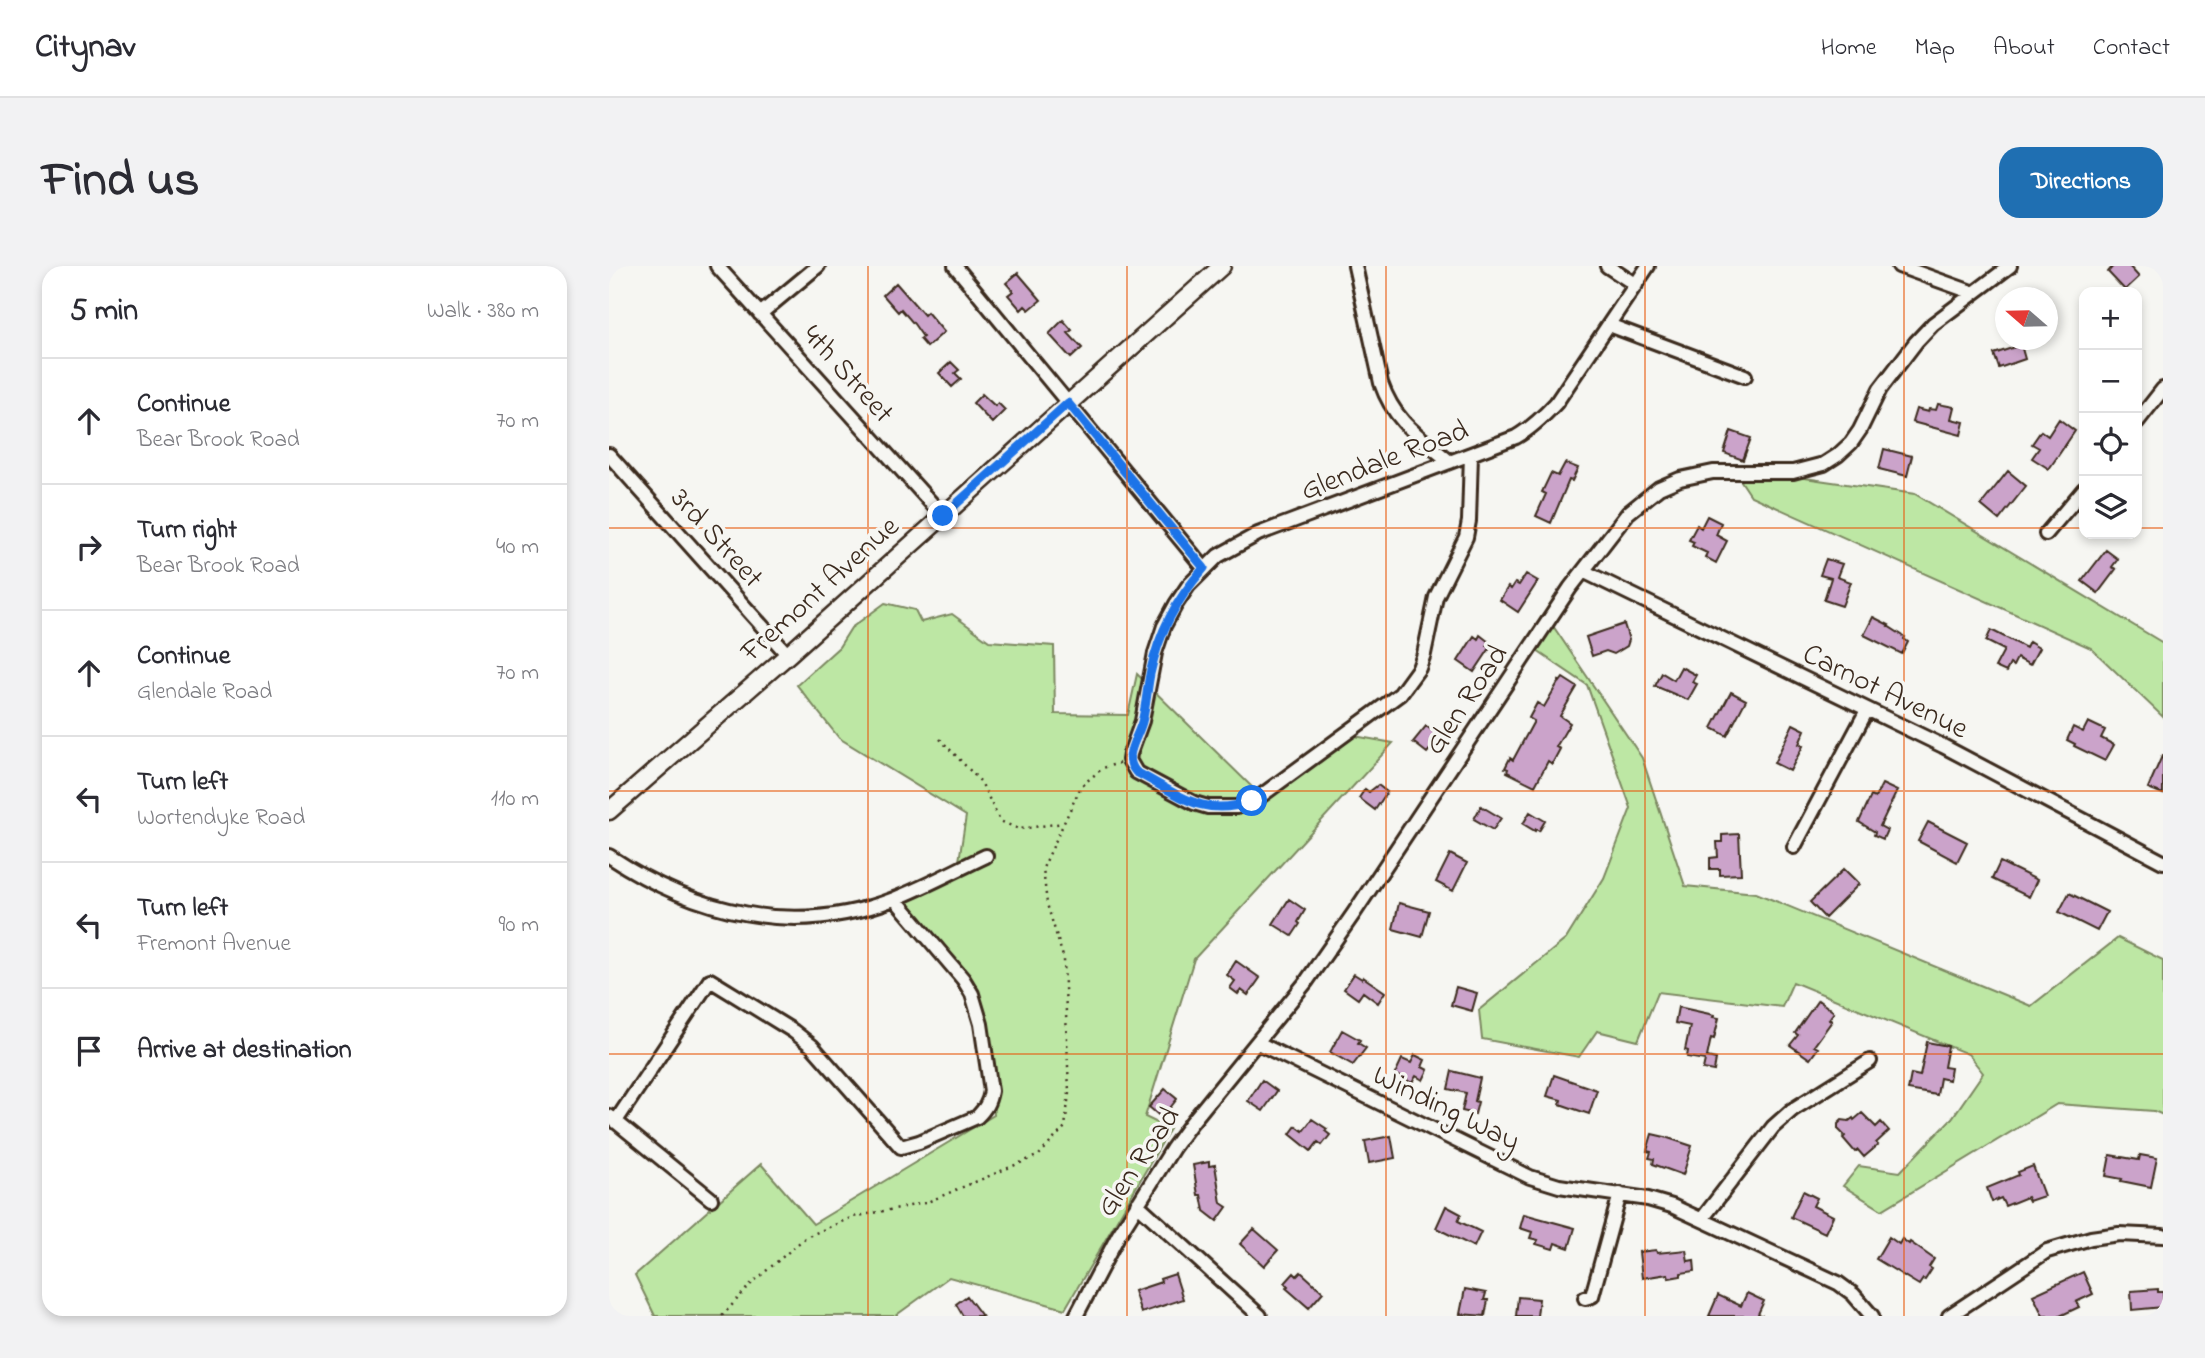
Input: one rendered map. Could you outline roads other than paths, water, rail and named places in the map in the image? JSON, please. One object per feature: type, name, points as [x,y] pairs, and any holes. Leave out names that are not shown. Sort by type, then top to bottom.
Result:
[{"type":"street","name":"4th Street","points":[[717,266],[943,516]]},
{"type":"street","points":[[760,314],[818,266]]},
{"type":"street","points":[[954,266],[1204,568]]},
{"type":"street","name":"Fremont Avenue","points":[[609,811],[788,655],[1222,266]]},
{"type":"street","points":[[1356,266],[1381,383],[1387,399],[1406,426],[1450,462]]},
{"type":"street","points":[[1607,266],[1636,285]]},
{"type":"street","name":"Glendale Road","points":[[1471,454],[1466,537],[1436,597],[1419,668],[1389,702],[1258,798],[1237,807],[1208,807],[1194,803],[1132,768],[1130,754],[1143,721],[1155,653],[1164,626],[1176,604],[1204,568],[1236,544],[1258,534],[1516,437],[1542,418],[1556,403],[1648,266]]},
{"type":"street","points":[[1899,266],[1974,293]]},
{"type":"street","name":"Glen Road","points":[[1076,1316],[1137,1204],[1192,1122],[1306,982],[1570,588],[1628,513],[1659,488],[1680,479],[1713,472],[1770,473],[1809,470],[1838,455],[1860,430],[1880,390],[1916,342],[1933,324],[2010,266]]},
{"type":"street","points":[[1609,325],[1745,376]]},
{"type":"street","points":[[2142,416],[2163,389]]},
{"type":"street","name":"3rd Street","points":[[609,455],[788,655]]},
{"type":"street","points":[[2046,534],[2079,495]]},
{"type":"street","name":"Carnot Avenue","points":[[1583,571],[1943,746],[2163,862]]},
{"type":"street","points":[[1794,847],[1867,710]]},
{"type":"street","points":[[609,856],[656,885],[715,907],[753,915],[813,917],[843,913],[895,899],[986,856]]},
{"type":"street","points":[[711,1199],[613,1119],[710,980],[793,1031],[812,1046],[901,1147],[977,1117],[984,1111],[991,1091],[981,1024],[972,994],[963,979],[895,899]]},
{"type":"street","name":"Winding Way","points":[[1258,1043],[1529,1177],[1572,1188],[1648,1199],[1702,1219],[1838,1283],[1853,1294],[1873,1316]]},
{"type":"street","points":[[1702,1219],[1773,1127],[1792,1110],[1870,1061]]},
{"type":"street","points":[[1585,1298],[1592,1296],[1620,1194]]},
{"type":"street","points":[[1137,1204],[1260,1316]]},
{"type":"street","points":[[1949,1316],[2047,1251],[2065,1244],[2105,1236],[2163,1236]]}]
